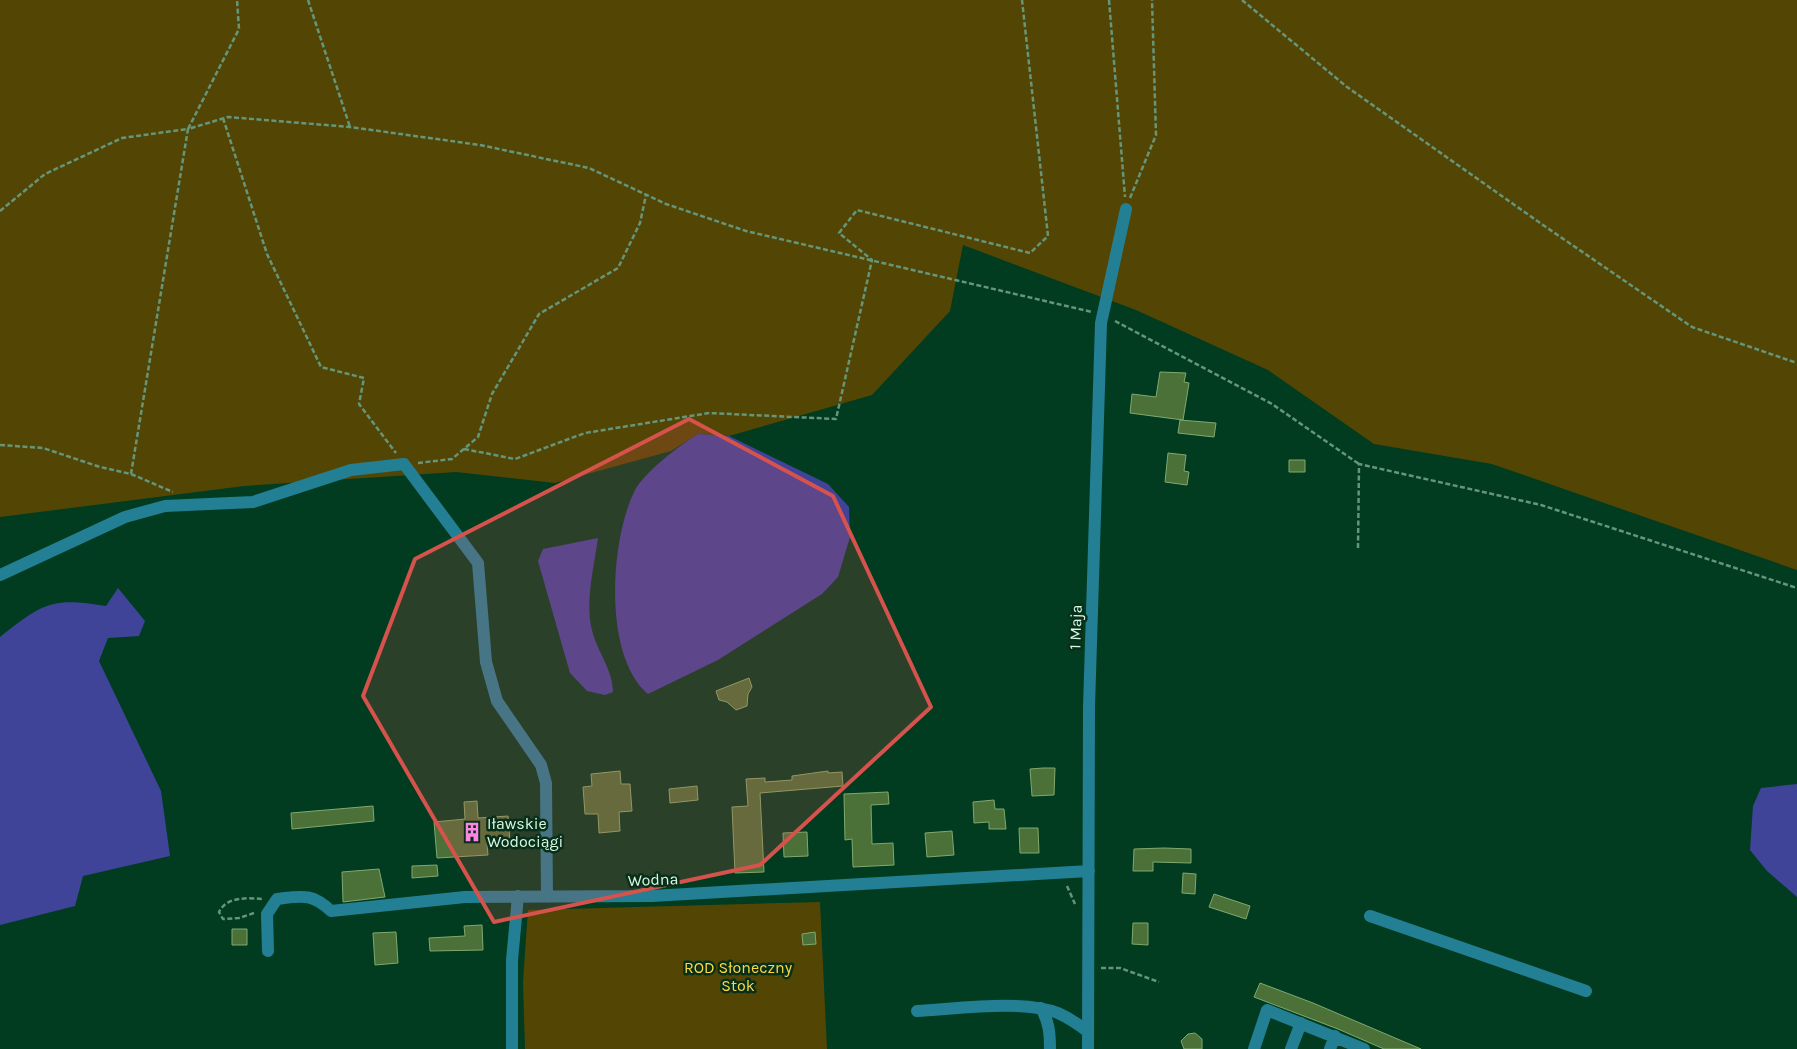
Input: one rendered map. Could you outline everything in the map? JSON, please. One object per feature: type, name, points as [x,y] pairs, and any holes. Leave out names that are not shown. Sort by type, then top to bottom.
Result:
[{"type":"street","name":"1 Maja","points":[[1088,1049],[1089,707],[1103,314],[1126,209]]},
{"type":"street","points":[[0,575],[133,514],[165,506],[253,502],[351,470],[404,464],[478,563],[486,662],[497,701],[541,765],[546,783],[546,897]]},
{"type":"street","name":"Wodna","points":[[276,901],[298,896],[318,899],[331,911],[465,897],[652,896],[1089,871]]},
{"type":"street","points":[[512,1049],[512,960],[518,896]]},
{"type":"street","points":[[268,951],[267,914],[276,901]]},
{"type":"street","points":[[1370,916],[1586,991]]},
{"type":"street","points":[[917,1011],[1026,1006],[1041,1008],[1073,1020],[1087,1031]]},
{"type":"street","points":[[1041,1008],[1047,1019],[1050,1032],[1050,1049]]},
{"type":"street","points":[[1254,1049],[1267,1010],[1364,1049]]},
{"type":"street","points":[[1291,1049],[1301,1023]]},
{"type":"street","points":[[1330,1049],[1335,1036]]},
{"type":"path","points":[[131,474],[188,129],[239,29],[237,0]]},
{"type":"path","points":[[308,0],[350,127]]},
{"type":"path","points":[[872,260],[839,233],[857,210],[1030,253],[1048,236],[1022,0]]},
{"type":"path","points":[[1109,0],[1126,209]]},
{"type":"path","points":[[1126,209],[1156,135],[1152,0]]},
{"type":"path","points":[[1242,0],[1347,87],[1543,225],[1692,326],[1797,363]]},
{"type":"path","points":[[0,211],[45,174],[122,138],[188,129],[228,116],[350,127],[480,145],[589,168],[646,195],[746,231],[1103,314],[1272,404],[1359,464],[1541,505],[1797,588]]},
{"type":"path","points":[[223,118],[267,254],[321,367],[364,378],[359,404],[404,464],[452,459],[478,437],[492,394],[539,314],[618,268],[640,223],[646,195]]},
{"type":"path","points":[[464,449],[515,459],[585,433],[709,413],[836,419],[872,260]]},
{"type":"path","points":[[0,446],[43,448],[100,467],[131,474],[176,493]]},
{"type":"path","points":[[1358,548],[1359,464]]},
{"type":"path","points":[[1067,872],[1068,886],[1076,908]]},
{"type":"path","points":[[230,900],[276,901],[239,918],[223,919],[219,912],[222,905],[230,900]]},
{"type":"path","points":[[1088,969],[1120,968],[1159,982]]},
{"type":"highlighted area","points":[[689,419],[833,496],[931,707],[760,865],[494,922],[363,696],[415,559]]},
{"type":"green space","points":[[0,0],[1797,0],[1797,570],[1492,464],[1374,444],[1268,370],[1136,310],[963,245],[950,311],[872,395],[729,436],[698,434],[671,451],[555,483],[456,472],[244,486],[0,517]]},
{"type":"green space","name":"ROD Słoneczny Stok","points":[[820,902],[827,1049],[525,1049],[523,982],[528,910]]},
{"type":"shaded area","points":[[698,434],[729,436],[828,484],[849,507],[850,537],[838,577],[822,594],[718,660],[648,694],[633,676],[623,653],[617,627],[615,598],[616,568],[620,539],[626,513],[634,492],[645,476]]},
{"type":"shaded area","points":[[598,538],[589,611],[593,634],[611,677],[613,692],[605,695],[587,691],[570,673],[538,561],[543,549]]},
{"type":"shaded area","points":[[118,588],[145,621],[139,636],[108,638],[99,661],[161,791],[170,856],[83,876],[75,906],[0,925],[0,637],[27,617],[49,605],[73,602],[106,606]]},
{"type":"shaded area","points":[[1797,784],[1797,897],[1767,871],[1750,850],[1753,806],[1761,788]]},
{"type":"building","points":[[1160,372],[1186,373],[1184,382],[1189,383],[1183,420],[1130,413],[1132,394],[1156,397]]},
{"type":"building","points":[[1180,420],[1216,423],[1214,437],[1178,433]]},
{"type":"building","points":[[1168,453],[1186,455],[1184,471],[1189,472],[1187,485],[1165,482]]},
{"type":"building","points":[[1289,460],[1305,460],[1305,472],[1289,472]]},
{"type":"building","points":[[749,678],[752,687],[748,694],[747,706],[736,710],[727,702],[719,700],[716,691]]},
{"type":"building","points":[[1055,768],[1054,795],[1032,796],[1030,769]]},
{"type":"building","points":[[620,771],[621,784],[630,784],[632,811],[619,812],[620,831],[599,833],[598,814],[585,814],[583,787],[592,786],[591,774]]},
{"type":"building","points":[[828,771],[828,773],[842,772],[843,786],[760,793],[764,872],[735,873],[732,807],[748,806],[746,779],[765,778],[765,782],[792,780],[792,776]]},
{"type":"building","points":[[697,786],[698,800],[670,803],[669,789]]},
{"type":"building","points":[[888,792],[889,804],[871,805],[872,844],[893,843],[894,865],[853,867],[852,839],[845,840],[844,794]]},
{"type":"building","points":[[994,800],[995,809],[1004,809],[1006,829],[989,829],[989,822],[974,823],[973,802]]},
{"type":"building","name":"Iławskie Wodociągi","points":[[477,801],[478,818],[508,816],[510,842],[487,844],[488,855],[437,858],[434,822],[465,819],[464,802]]},
{"type":"building","points":[[373,806],[374,821],[292,829],[291,813]]},
{"type":"building","points":[[1019,828],[1038,828],[1039,853],[1020,853]]},
{"type":"building","points":[[952,831],[954,855],[927,857],[925,833]]},
{"type":"building","points":[[807,832],[808,856],[784,857],[783,833]]},
{"type":"building","points":[[1134,849],[1191,849],[1191,863],[1153,862],[1153,871],[1133,871]]},
{"type":"building","points":[[437,865],[438,876],[412,878],[412,866]]},
{"type":"building","points":[[379,869],[385,897],[343,902],[342,872]]},
{"type":"building","points":[[1183,873],[1196,874],[1195,894],[1182,893]]},
{"type":"building","points":[[1214,894],[1250,906],[1246,919],[1209,907]]},
{"type":"building","points":[[1133,923],[1148,923],[1148,945],[1132,944]]},
{"type":"building","points":[[482,925],[483,950],[430,951],[429,938],[465,936],[464,926]]},
{"type":"building","points":[[232,929],[247,929],[247,945],[232,945]]},
{"type":"building","points":[[396,932],[398,963],[375,965],[373,933]]},
{"type":"building","points":[[815,932],[816,944],[803,945],[802,934]]},
{"type":"building","points":[[1260,983],[1313,1003],[1421,1049],[1384,1049],[1254,997]]},
{"type":"building","points":[[1195,1033],[1202,1039],[1202,1049],[1184,1049],[1181,1041],[1188,1034]]},
{"type":"place","name":"Iławskie Wodociągi","points":[[472,832]]}]
